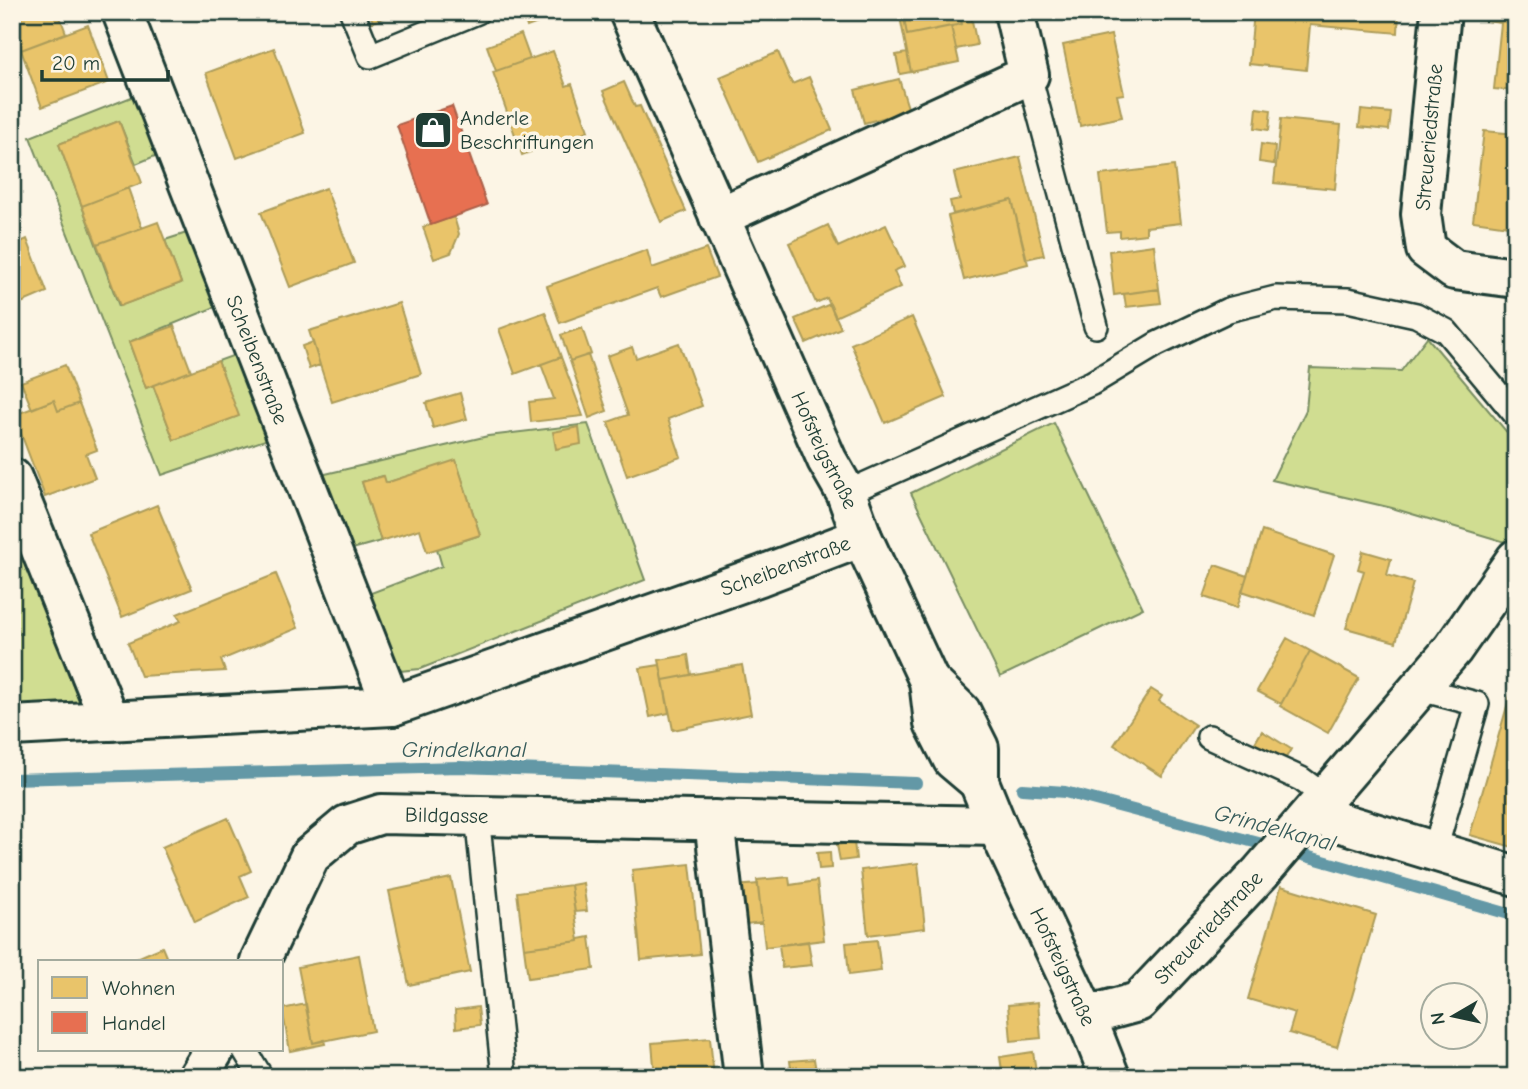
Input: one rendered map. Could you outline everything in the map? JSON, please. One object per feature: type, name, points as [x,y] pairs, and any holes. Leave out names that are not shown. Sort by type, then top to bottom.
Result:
[{"type":"street","name":"Scheibenstraße","points":[[122,12],[392,706]]},
{"type":"street","name":"Hofsteigstraße","points":[[629,12],[827,460],[846,493],[862,537],[929,681],[961,712],[979,748],[979,782],[1086,1016],[1110,1077]]},
{"type":"street","points":[[719,217],[1029,75],[1014,12]]},
{"type":"street","name":"Streueriedstraße","points":[[1441,12],[1421,214],[1426,249],[1454,270],[1516,278]]},
{"type":"street","points":[[12,478],[110,721]]},
{"type":"street","name":"Scheibenstraße","points":[[12,726],[392,706],[760,576],[862,537]]},
{"type":"street","name":"Streueriedstraße","points":[[1086,1016],[1138,1002],[1261,872],[1453,649],[1516,559]]},
{"type":"street","points":[[1313,813],[1434,853],[1516,876]]},
{"type":"street","name":"Bildgasse","points":[[260,960],[310,856],[347,825],[382,814],[997,826]]},
{"type":"street","points":[[714,820],[744,1077]]},
{"type":"street","points":[[198,1077],[214,1050]]},
{"type":"lane","points":[[352,12],[370,56],[477,12]]},
{"type":"lane","points":[[1029,75],[1096,326]]},
{"type":"lane","points":[[846,493],[1092,383],[1157,344],[1228,310],[1276,298],[1348,300],[1416,315],[1446,331],[1516,415]]},
{"type":"lane","points":[[1420,689],[1477,704],[1434,853]]},
{"type":"lane","points":[[1209,737],[1301,779],[1313,813]]},
{"type":"lane","points":[[477,815],[503,1077]]},
{"type":"lane","points":[[245,1050],[261,1077]]},
{"type":"green space","points":[[144,92],[167,151],[136,164],[119,121],[59,144],[119,306],[181,283],[165,240],[196,230],[225,303],[129,342],[146,388],[153,385],[174,440],[238,416],[218,361],[243,352],[274,437],[162,475],[30,137]]},
{"type":"green space","points":[[1427,337],[1516,443],[1516,534],[1512,544],[1392,508],[1272,480],[1306,410],[1310,368],[1401,371]]},
{"type":"green space","points":[[1054,423],[1143,608],[1000,677],[911,493]]},
{"type":"green space","points":[[588,424],[645,580],[420,669],[400,671],[387,664],[367,601],[371,593],[442,566],[437,549],[480,535],[456,461],[386,483],[383,476],[362,482],[381,541],[345,551],[321,475],[488,436]]},
{"type":"green space","points":[[12,508],[90,706],[12,711],[12,637],[19,634],[12,619]]},
{"type":"building: Wohnen","points":[[12,12],[58,12],[66,33],[21,50],[12,26]]},
{"type":"building: Wohnen","points":[[369,12],[399,12],[373,22]]},
{"type":"building: Wohnen","points":[[899,12],[903,12],[907,35],[951,26],[959,62],[911,72]]},
{"type":"building: Wohnen","points":[[903,12],[959,12],[962,24],[907,35]]},
{"type":"building: Wohnen","points":[[1254,12],[1399,12],[1398,33],[1310,25],[1306,70],[1249,64]]},
{"type":"building: Wohnen","points":[[1479,12],[1516,12],[1516,91],[1494,89],[1501,23],[1478,20]]},
{"type":"building: Wohnen","points":[[523,14],[563,14],[527,27]]},
{"type":"building: Wohnen","points":[[971,16],[977,45],[956,49],[951,26],[962,24],[960,18]]},
{"type":"building: Wohnen","points":[[88,25],[109,82],[42,107],[21,50]]},
{"type":"building: Wohnen","points":[[521,34],[530,59],[496,71],[487,46]]},
{"type":"building: Wohnen","points":[[1111,35],[1124,94],[1117,95],[1122,117],[1080,126],[1063,45]]},
{"type":"building: Wohnen","points":[[274,48],[305,133],[237,158],[206,73]]},
{"type":"building: Wohnen","points":[[553,51],[566,86],[572,84],[588,131],[522,155],[493,72]]},
{"type":"building: Wohnen","points":[[778,52],[792,84],[809,77],[832,130],[758,162],[720,77]]},
{"type":"building: Wohnen","points":[[907,53],[911,72],[900,74],[896,55]]},
{"type":"building: Wohnen","points":[[899,79],[909,111],[864,123],[855,90]]},
{"type":"building: Wohnen","points":[[624,82],[635,107],[640,106],[686,211],[661,222],[603,91]]},
{"type":"building: Wohnen","points":[[1257,108],[1271,110],[1269,130],[1255,128]]},
{"type":"building: Wohnen","points":[[1361,110],[1391,113],[1389,130],[1359,127]]},
{"type":"building: Wohnen","points":[[1281,119],[1341,125],[1335,189],[1274,183]]},
{"type":"building: Wohnen","points":[[119,121],[142,183],[82,206],[59,144]]},
{"type":"building: Wohnen","points":[[1484,131],[1516,134],[1516,227],[1473,221]]},
{"type":"building: Wohnen","points":[[1261,144],[1275,146],[1274,164],[1259,162]]},
{"type":"building: Wohnen","points":[[1020,157],[1044,255],[1026,259],[1012,200],[953,214],[950,201],[960,199],[954,173]]},
{"type":"building: Wohnen","points":[[1174,166],[1181,223],[1146,227],[1146,234],[1120,237],[1120,231],[1107,232],[1100,175]]},
{"type":"building: Wohnen","points":[[128,188],[142,228],[97,244],[82,206]]},
{"type":"building: Wohnen","points":[[326,188],[354,263],[290,287],[261,212]]},
{"type":"building: Wohnen","points":[[1012,200],[1028,264],[964,280],[948,216]]},
{"type":"building: Wohnen","points":[[454,217],[459,234],[451,253],[434,259],[423,227]]},
{"type":"building: Wohnen","points":[[158,222],[181,283],[120,306],[97,244]]},
{"type":"building: Wohnen","points":[[828,225],[838,247],[886,225],[905,266],[894,271],[901,287],[835,317],[827,298],[816,303],[789,243]]},
{"type":"building: Wohnen","points":[[27,239],[47,292],[14,306],[21,326],[12,329],[12,241],[14,245]]},
{"type":"building: Wohnen","points":[[1154,245],[1159,289],[1114,295],[1109,251]]},
{"type":"building: Wohnen","points":[[706,249],[717,277],[661,297],[657,288],[560,323],[547,286],[647,250],[652,268]]},
{"type":"building: Wohnen","points":[[1159,289],[1161,303],[1126,307],[1124,294]]},
{"type":"building: Wohnen","points":[[399,303],[421,374],[332,402],[309,331]]},
{"type":"building: Wohnen","points":[[830,304],[841,328],[806,343],[795,319]]},
{"type":"building: Wohnen","points":[[545,312],[561,357],[515,374],[499,329]]},
{"type":"building: Wohnen","points":[[912,317],[946,397],[885,423],[851,344]]},
{"type":"building: Wohnen","points":[[174,326],[191,371],[146,388],[129,342]]},
{"type":"building: Wohnen","points":[[582,328],[591,354],[570,361],[561,335]]},
{"type":"building: Wohnen","points":[[313,342],[320,365],[309,369],[302,346]]},
{"type":"building: Wohnen","points":[[679,343],[702,406],[668,419],[681,457],[627,476],[608,422],[628,415],[607,356],[632,347],[636,358]]},
{"type":"building: Wohnen","points":[[588,355],[607,411],[589,418],[570,361]]},
{"type":"building: Wohnen","points":[[561,357],[583,416],[531,422],[529,402],[554,399],[541,364]]},
{"type":"building: Wohnen","points":[[218,361],[239,416],[174,440],[153,385]]},
{"type":"building: Wohnen","points":[[65,365],[79,403],[58,411],[54,400],[32,409],[21,382]]},
{"type":"building: Wohnen","points":[[460,393],[467,419],[433,428],[426,403]]},
{"type":"building: Wohnen","points":[[54,400],[58,411],[79,403],[97,450],[86,454],[95,478],[45,497],[14,415]]},
{"type":"building: Wohnen","points":[[579,427],[581,444],[556,449],[553,432]]},
{"type":"building: Wohnen","points":[[456,460],[480,535],[427,552],[420,529],[381,541],[362,482],[384,476],[386,483]]},
{"type":"building: Wohnen","points":[[157,505],[192,589],[122,617],[88,533]]},
{"type":"building: Wohnen","points":[[1262,531],[1334,555],[1314,615],[1242,591]]},
{"type":"building: Wohnen","points":[[1363,551],[1391,559],[1387,575],[1413,583],[1396,642],[1346,628],[1364,571],[1358,569]]},
{"type":"building: Wohnen","points":[[1215,565],[1247,576],[1237,608],[1204,597]]},
{"type":"building: Wohnen","points":[[276,574],[298,628],[221,660],[225,671],[141,676],[128,643],[181,621],[177,614]]},
{"type":"building: Wohnen","points":[[1287,638],[1310,651],[1281,704],[1257,691]]},
{"type":"building: Wohnen","points":[[1310,651],[1359,678],[1328,733],[1280,706]]},
{"type":"building: Wohnen","points":[[688,655],[691,675],[663,680],[659,660]]},
{"type":"building: Wohnen","points":[[660,665],[669,713],[650,717],[640,668]]},
{"type":"building: Wohnen","points":[[742,665],[751,714],[673,730],[663,680]]},
{"type":"building: Wohnen","points":[[1516,675],[1516,848],[1470,835]]},
{"type":"building: Wohnen","points":[[1151,689],[1162,696],[1159,701],[1195,725],[1162,776],[1114,745]]},
{"type":"building: Wohnen","points":[[1262,731],[1291,749],[1283,763],[1253,746]]},
{"type":"building: Wohnen","points":[[228,818],[251,871],[240,876],[249,897],[195,922],[162,847]]},
{"type":"building: Wohnen","points":[[854,842],[856,859],[840,861],[837,845]]},
{"type":"building: Wohnen","points":[[830,852],[831,868],[819,869],[817,853]]},
{"type":"building: Wohnen","points":[[918,863],[925,928],[868,935],[861,870]]},
{"type":"building: Wohnen","points":[[690,864],[700,954],[641,960],[632,870]]},
{"type":"building: Wohnen","points":[[789,877],[790,885],[817,881],[824,940],[765,947],[757,880]]},
{"type":"building: Wohnen","points":[[451,878],[470,972],[409,985],[389,891]]},
{"type":"building: Wohnen","points":[[583,883],[587,911],[575,912],[571,885]]},
{"type":"building: Wohnen","points":[[758,884],[762,922],[739,925],[735,886]]},
{"type":"building: Wohnen","points":[[571,885],[579,941],[524,948],[517,892]]},
{"type":"building: Wohnen","points":[[1281,886],[1376,915],[1337,1047],[1289,1033],[1295,1013],[1248,999]]},
{"type":"building: Wohnen","points":[[590,937],[594,969],[528,978],[524,948],[579,941]]},
{"type":"building: Wohnen","points":[[877,940],[881,971],[849,975],[846,943]]},
{"type":"building: Wohnen","points":[[808,941],[812,965],[782,968],[779,945]]},
{"type":"building: Wohnen","points":[[162,947],[168,960],[138,960],[137,958]]},
{"type":"building: Wohnen","points":[[359,955],[373,1031],[313,1043],[298,967]]},
{"type":"building: Wohnen","points":[[1038,1002],[1041,1038],[1011,1041],[1008,1005]]},
{"type":"building: Wohnen","points":[[306,1004],[313,1043],[324,1040],[325,1044],[290,1051],[284,1009]]},
{"type":"building: Wohnen","points":[[478,1007],[480,1025],[456,1028],[455,1010]]},
{"type":"building: Wohnen","points":[[710,1038],[714,1077],[655,1077],[652,1043]]},
{"type":"building: Wohnen","points":[[1033,1052],[1037,1077],[1003,1077],[1000,1057]]},
{"type":"building: Wohnen","points":[[814,1059],[817,1077],[792,1077],[790,1061]]},
{"type":"building: Handel","points":[[452,106],[487,205],[431,225],[397,125]]},
{"type":"waterway","name":"Grindelkanal","points":[[12,779],[459,767],[916,783]]},
{"type":"waterway","name":"Grindelkanal","points":[[1022,789],[1065,792],[1292,852],[1516,916]]},
{"type":"place","name":"Anderle Beschriftungen","points":[[433,130]]}]
